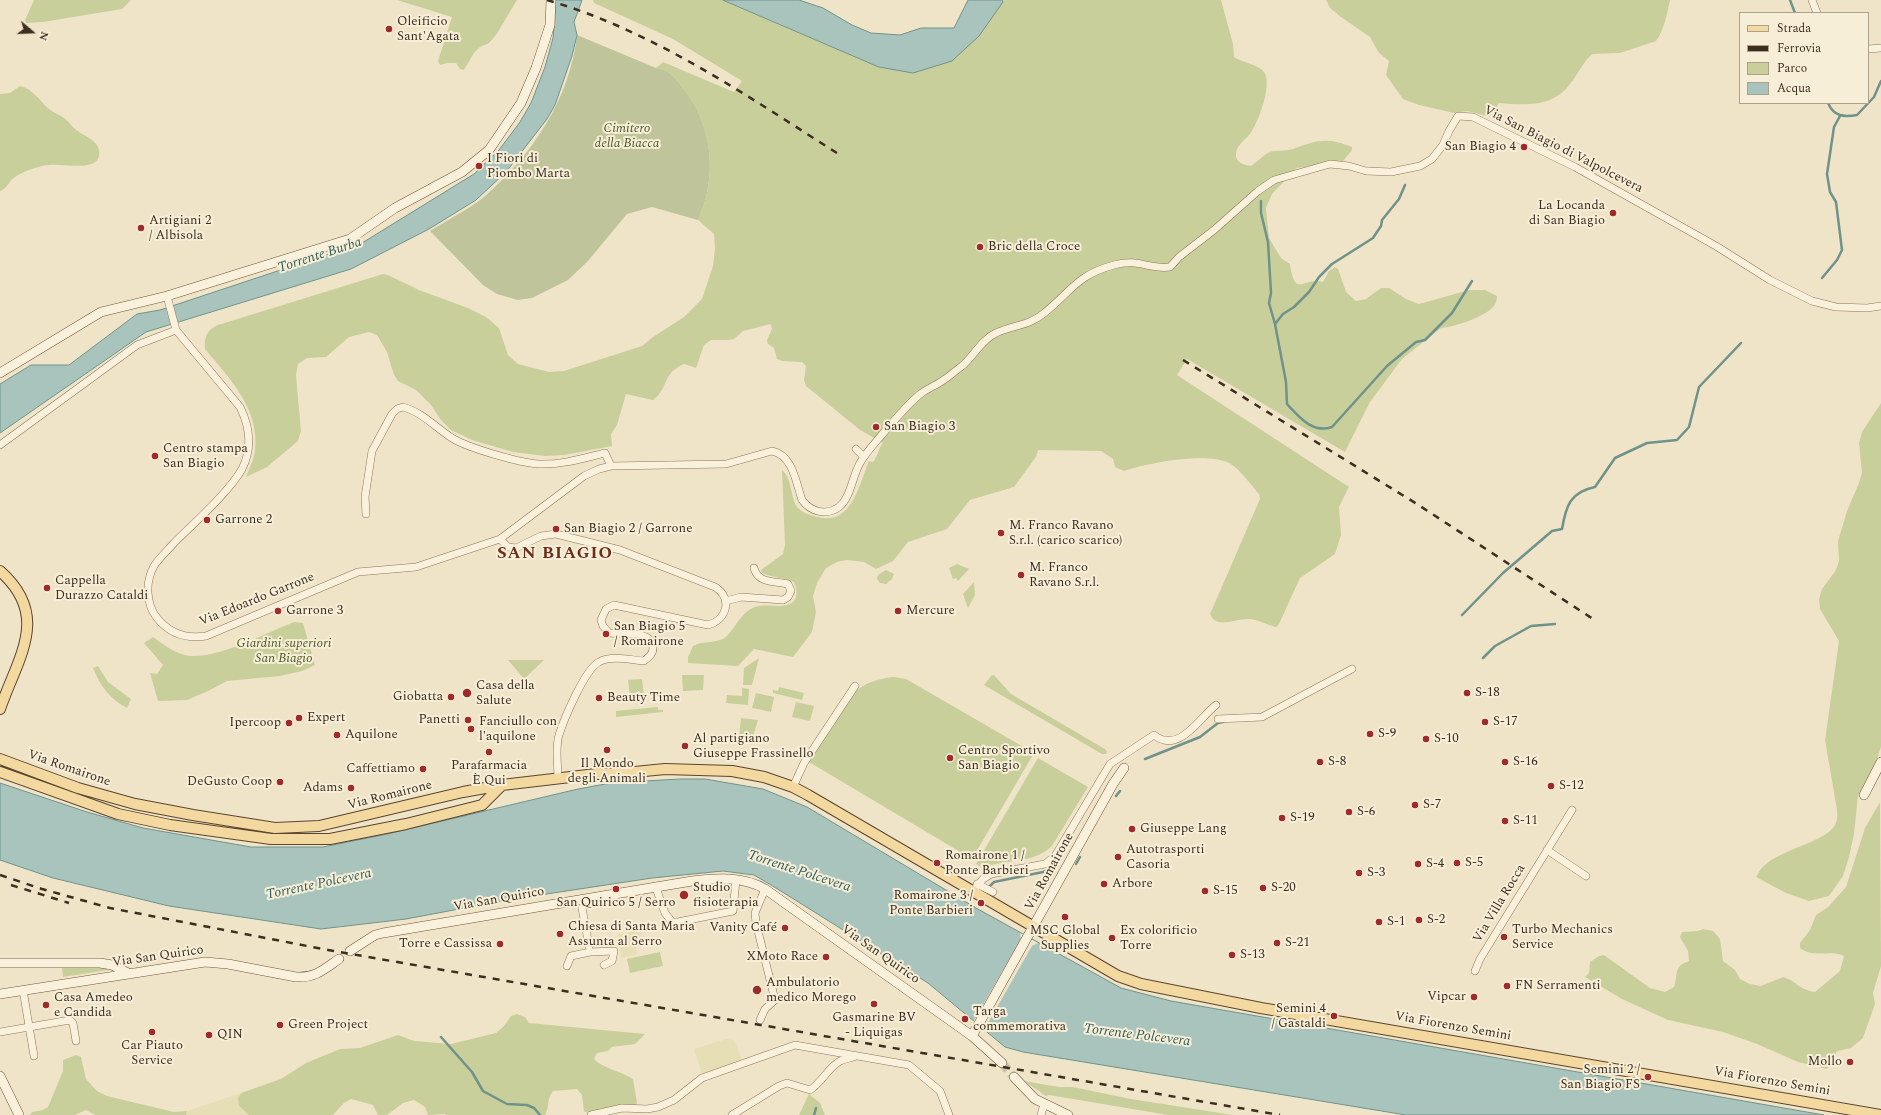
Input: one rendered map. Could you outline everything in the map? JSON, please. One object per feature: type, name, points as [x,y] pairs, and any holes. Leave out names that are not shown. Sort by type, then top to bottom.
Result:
[{"type":"main road","points":[[0,373],[100,312],[168,299],[350,239],[395,208],[454,176],[479,159],[488,150],[521,102],[536,68],[550,25],[550,0]]},
{"type":"main road","points":[[0,571],[18,590],[23,601],[28,624],[24,645],[0,709]]},
{"type":"main road","name":"Via Romairone","points":[[0,759],[78,788],[135,804],[193,816],[276,828],[319,826],[464,792],[502,785],[558,778],[665,769],[732,771],[764,777],[793,787],[975,888],[1034,927],[1113,784],[1124,768]]},
{"type":"main road","points":[[1864,795],[1881,762]]},
{"type":"main road","points":[[0,772],[118,814],[170,825],[271,839],[297,840],[330,839],[357,835],[482,805],[502,785]]},
{"type":"main road","name":"Via San Quirico","points":[[350,951],[375,935],[382,933],[710,879],[736,880],[754,884],[765,889],[972,1036],[1002,1063]]},
{"type":"main road","points":[[972,1036],[1034,927]]},
{"type":"main road","name":"Via Fiorenzo Semini","points":[[1034,927],[1118,976],[1140,984],[1261,1008],[1881,1115]]},
{"type":"main road","name":"Via San Quirico","points":[[0,994],[204,962],[228,964],[306,978],[314,976],[339,959]]},
{"type":"main road","points":[[0,963],[100,963],[112,965],[130,974]]},
{"type":"main road","points":[[0,1076],[19,1115]]},
{"type":"main road","points":[[1014,1077],[1028,1093],[1044,1104],[1068,1115]]},
{"type":"street","points":[[1812,0],[1817,12]]},
{"type":"street","points":[[1869,49],[1881,48]]},
{"type":"street","name":"Via San Biagio di Valpolcevera","points":[[500,539],[584,476],[599,469],[612,466],[726,464],[772,451],[780,453],[788,461],[802,500],[806,505],[819,512],[827,512],[841,506],[864,457],[919,394],[943,381],[962,366],[988,338],[996,333],[1029,323],[1044,314],[1073,285],[1090,273],[1128,261],[1135,261],[1159,268],[1170,267],[1258,191],[1274,180],[1330,164],[1349,166],[1366,171],[1391,172],[1420,166],[1432,159],[1443,145],[1458,116],[1473,117],[1574,167],[1716,246],[1770,280],[1812,301],[1836,307],[1862,308],[1881,306]]},
{"type":"street","points":[[0,445],[137,345],[176,328],[168,299]]},
{"type":"street","name":"Via Edoardo Garrone","points":[[176,328],[240,407],[246,421],[248,440],[245,461],[237,477],[158,561],[151,573],[148,588],[151,607],[157,618],[169,630],[187,637],[206,636],[358,572],[416,567],[500,539]]},
{"type":"street","points":[[366,514],[365,497],[372,451],[392,414],[397,409],[403,407],[429,420],[453,438],[486,452],[539,464],[568,462],[606,453],[612,466]]},
{"type":"street","points":[[856,449],[864,457]]},
{"type":"street","points":[[500,539],[508,547],[516,548],[541,536],[553,534],[620,550],[715,587],[722,592],[726,601],[723,617],[715,624],[708,625],[614,605],[606,610],[601,620],[605,630],[609,634],[646,637],[652,645],[652,654],[644,661],[611,658],[597,663],[591,668],[582,681],[559,736],[558,778]]},
{"type":"street","points":[[726,601],[741,597],[783,600],[788,597],[791,591],[788,584],[765,581],[757,576],[754,568]]},
{"type":"street","points":[[1218,719],[1262,717],[1352,670]]},
{"type":"street","points":[[793,787],[804,763],[856,686]]},
{"type":"street","name":"Via Romairone","points":[[975,888],[991,874],[1045,864],[1055,856],[1110,764],[1154,735],[1164,741],[1171,740],[1191,731],[1216,705]]},
{"type":"street","name":"Via Villa Rocca","points":[[1475,971],[1480,959],[1572,810]]},
{"type":"street","points":[[1547,850],[1586,876]]},
{"type":"street","points":[[656,888],[667,917],[672,922],[678,922],[733,911],[736,880]]},
{"type":"street","points":[[975,888],[993,892]]},
{"type":"street","points":[[760,1020],[765,1009],[775,1000],[756,923],[755,913],[765,889]]},
{"type":"street","points":[[582,908],[589,950]]},
{"type":"street","points":[[567,966],[571,956],[589,950],[614,951],[612,961],[604,965]]},
{"type":"street","points":[[24,990],[34,1056]]},
{"type":"street","points":[[0,1032],[70,1020],[73,1023],[76,1041]]},
{"type":"street","points":[[591,1115],[622,1108],[647,1109],[658,1107],[674,1100],[702,1078],[795,1045],[909,1065],[940,1091],[949,1115]]},
{"type":"street","points":[[732,1115],[779,1086],[787,1083],[810,1090],[840,1062],[858,1056]]},
{"type":"street","points":[[1041,1115],[1044,1104]]},
{"type":"shaded area","points":[[643,930],[636,948],[637,954],[621,958],[618,934]]},
{"type":"shaded area","points":[[726,1039],[733,1040],[736,1044],[742,1061],[702,1074],[694,1049]]},
{"type":"shaded area","points":[[241,1093],[238,1098],[239,1106],[249,1115],[186,1115],[187,1111]]},
{"type":"green space","points":[[34,0],[131,0],[122,9],[43,22],[26,23],[25,20]]},
{"type":"green space","points":[[397,0],[517,0],[496,35],[489,43],[480,47],[474,53],[464,70],[460,69],[456,63],[440,65],[438,61],[452,17]]},
{"type":"green space","points":[[593,0],[723,0],[822,43],[913,73],[1004,0],[1221,0],[1233,44],[1234,57],[1261,69],[1264,72],[1267,85],[1266,94],[1257,121],[1250,134],[1236,151],[1237,160],[1243,164],[1251,166],[1271,152],[1290,150],[1309,143],[1322,141],[1336,142],[1352,147],[1352,150],[1343,161],[1297,168],[1272,194],[1266,208],[1269,238],[1281,258],[1290,264],[1295,281],[1298,284],[1316,281],[1323,282],[1329,271],[1335,267],[1338,269],[1346,292],[1356,301],[1366,299],[1381,288],[1389,288],[1406,299],[1419,304],[1469,290],[1485,290],[1497,296],[1496,302],[1489,311],[1476,318],[1461,324],[1441,328],[1402,359],[1370,402],[1345,452],[1187,359],[1177,375],[1349,487],[1339,507],[1341,535],[1335,554],[1300,578],[1279,624],[1276,627],[1252,619],[1222,622],[1213,619],[1210,614],[1260,499],[1259,494],[1233,465],[1219,460],[1206,458],[1162,462],[1124,471],[1115,467],[1113,459],[1101,451],[1038,450],[1036,457],[1014,487],[970,500],[947,529],[908,542],[893,561],[876,569],[864,562],[847,560],[837,562],[826,568],[817,583],[813,596],[816,612],[812,632],[793,657],[754,649],[738,666],[688,663],[688,657],[693,646],[700,643],[723,639],[742,616],[752,608],[759,606],[785,605],[795,600],[796,587],[794,582],[766,575],[762,573],[761,570],[783,554],[785,545],[782,470],[788,478],[793,498],[799,509],[818,517],[830,518],[839,515],[852,501],[869,461],[873,462],[883,443],[860,430],[806,386],[804,380],[806,366],[802,362],[782,361],[777,359],[774,348],[768,344],[767,340],[772,329],[771,324],[743,331],[734,339],[711,340],[704,345],[696,368],[684,364],[677,368],[669,376],[662,391],[653,400],[626,394],[617,425],[611,434],[612,446],[564,455],[545,456],[513,452],[472,440],[451,430],[441,420],[431,405],[416,390],[398,381],[394,375],[387,352],[377,335],[369,332],[349,337],[326,357],[307,358],[298,364],[296,375],[301,431],[298,441],[267,467],[246,477],[253,461],[255,451],[253,422],[248,408],[233,383],[205,349],[205,341],[208,332],[218,325],[383,274],[419,290],[468,308],[486,317],[499,328],[508,355],[518,364],[549,372],[564,371],[642,346],[684,317],[702,299],[713,266],[715,249],[714,234],[698,220],[708,186],[710,169],[709,151],[706,134],[700,117],[692,102],[674,77],[664,70],[656,68],[663,62],[734,92],[742,81],[673,39],[594,3]]},
{"type":"green space","points":[[1326,0],[1670,0],[1663,27],[1656,41],[1620,53],[1592,54],[1570,84],[1563,92],[1555,97],[1538,103],[1499,103],[1490,117],[1467,111],[1454,113],[1419,105],[1403,99],[1386,75],[1389,61],[1379,53],[1370,37],[1330,8]]},
{"type":"green space","name":"Cimitero della Biacca","points":[[577,35],[664,70],[677,80],[692,102],[700,117],[706,134],[710,169],[708,186],[698,220],[652,207],[627,214],[587,262],[568,280],[532,298],[518,300],[497,294],[483,285],[430,231],[484,197],[518,163],[533,144],[557,103],[566,81],[573,59]]},
{"type":"green space","points":[[20,86],[25,87],[32,92],[51,111],[66,119],[75,129],[95,142],[98,146],[99,157],[95,162],[89,165],[49,165],[36,168],[15,177],[4,189],[0,191],[0,94],[10,93]]},
{"type":"green space","points":[[1881,403],[1881,747],[1876,762],[1858,796],[1854,834],[1843,876],[1829,896],[1809,901],[1786,893],[1756,877],[1761,869],[1770,861],[1822,836],[1830,831],[1837,821],[1837,810],[1825,740],[1839,641],[1820,609],[1819,599],[1822,589],[1836,570],[1839,561],[1838,541],[1847,511],[1862,473],[1859,443],[1862,432]]},
{"type":"green space","points":[[957,564],[969,569],[958,581],[956,578],[953,579],[949,568]]},
{"type":"green space","points":[[886,570],[894,574],[892,579],[886,584],[880,583],[877,579],[878,575]]},
{"type":"green space","points":[[974,582],[975,595],[968,608],[963,594]]},
{"type":"green space","name":"Giardini superiori San Biagio","points":[[294,622],[303,623],[315,665],[302,671],[280,676],[227,681],[187,700],[158,701],[150,673],[157,674],[163,665],[144,643],[153,637],[181,654],[203,656],[229,649]]},
{"type":"green space","points":[[759,658],[752,685],[743,685],[744,668]]},
{"type":"green space","points":[[508,660],[544,660],[524,679]]},
{"type":"green space","points":[[98,666],[108,682],[131,699],[127,708],[111,696],[102,686],[93,668]]},
{"type":"green space","points":[[682,675],[704,675],[703,690],[683,691]]},
{"type":"green space","points":[[992,675],[994,675],[1011,694],[1105,749],[1107,752],[1106,754],[1102,754],[984,685]]},
{"type":"green space","points":[[894,677],[906,679],[1034,753],[972,859],[809,762],[851,695],[861,687],[871,682]]},
{"type":"green space","points":[[642,679],[644,695],[630,697],[628,680]]},
{"type":"green space","points":[[779,687],[804,693],[802,700],[773,693],[773,690],[778,691]]},
{"type":"green space","points":[[742,688],[749,689],[748,705],[726,703],[727,695],[742,696]]},
{"type":"green space","points":[[756,693],[774,697],[771,712],[752,708]]},
{"type":"green space","points":[[796,702],[814,706],[810,721],[792,717]]},
{"type":"green space","points":[[658,707],[658,710],[663,710],[663,712],[616,717],[616,711]]},
{"type":"green space","points":[[741,718],[758,720],[752,740],[739,737]]},
{"type":"green space","points":[[1038,758],[1088,787],[1052,846],[1044,852],[1027,859],[1001,863],[983,868],[976,864]]},
{"type":"green space","points":[[1880,802],[1881,966],[1873,993],[1875,1004],[1863,1038],[1851,1048],[1837,1051],[1827,1069],[1798,1062],[1757,1044],[1723,1032],[1668,1020],[1622,999],[1585,977],[1589,973],[1590,962],[1599,956],[1604,955],[1650,988],[1665,992],[1674,987],[1678,968],[1689,961],[1688,951],[1680,937],[1682,932],[1698,931],[1703,929],[1713,931],[1720,939],[1723,961],[1735,970],[1740,979],[1750,984],[1761,986],[1783,977],[1804,989],[1815,992],[1840,971],[1844,956],[1833,953],[1811,953],[1800,948],[1800,943],[1810,930],[1816,915],[1828,907],[1846,887],[1865,828]]},
{"type":"green space","points":[[660,952],[663,966],[630,973],[627,959]]},
{"type":"green space","points":[[103,966],[108,970],[63,977],[62,968]]},
{"type":"green space","points":[[517,1014],[525,1017],[529,1023],[645,1034],[635,1044],[612,1047],[608,1051],[597,1053],[594,1059],[601,1065],[633,1079],[637,1103],[635,1106],[584,1112],[582,1095],[577,1089],[553,1091],[545,1115],[428,1115],[425,1107],[414,1100],[403,1103],[387,1115],[378,1115],[373,1105],[351,1099],[344,1103],[333,1115],[249,1115],[239,1106],[238,1098],[241,1093],[281,1079],[306,1063],[340,1049],[360,1048],[398,1035],[414,1041],[451,1044],[496,1033],[504,1026],[511,1016]]},
{"type":"green space","points":[[76,1055],[81,1057],[86,1079],[97,1091],[107,1096],[174,1112],[187,1111],[186,1115],[95,1115],[86,1110],[75,1115],[30,1115],[32,1112],[43,1110],[48,1107],[63,1071],[63,1060]]},
{"type":"green space","points":[[1024,1081],[1059,1087],[1073,1087],[1131,1099],[1233,1115],[1168,1115],[1049,1095],[1046,1096]]},
{"type":"green space","points":[[809,1094],[820,1103],[825,1115],[799,1115]]},
{"type":"water","points":[[556,0],[582,0],[574,22],[577,35],[572,56],[555,105],[547,119],[506,172],[476,200],[429,229],[351,269],[146,332],[0,433],[0,384],[31,365],[69,365],[137,314],[160,310],[362,243],[474,174],[499,150],[520,122],[531,103],[545,67],[553,38]]},
{"type":"water","points":[[723,0],[799,0],[823,8],[852,25],[871,33],[900,35],[921,28],[954,28],[968,0],[1002,0],[1003,2],[979,36],[952,61],[913,73],[879,67]]},
{"type":"water","name":"Torrente Polcevera","points":[[705,779],[763,789],[807,807],[976,908],[1121,988],[1171,1001],[1824,1115],[1406,1115],[1023,1052],[1005,1047],[928,983],[754,875],[723,871],[652,878],[507,900],[406,919],[321,929],[169,906],[53,878],[0,860],[0,783],[87,812],[143,828],[251,847],[323,847],[387,834],[578,789],[611,783]]},
{"type":"pier","points":[[1020,933],[1038,943],[1032,946],[984,1030],[973,1022],[1021,939]]},
{"type":"waterway","name":"Torrente Burba","points":[[1790,0],[1795,12]]},
{"type":"waterway","name":"Torrente Burba","points":[[1869,102],[1874,97],[1881,81]]},
{"type":"waterway","name":"Torrente Burba","points":[[1828,104],[1833,111],[1844,116],[1857,115],[1867,104]]},
{"type":"waterway","points":[[1822,278],[1837,260],[1842,250],[1836,202],[1830,192],[1827,174],[1834,127],[1840,116]]},
{"type":"waterway","points":[[1405,185],[1399,199],[1382,220],[1381,226],[1373,238],[1332,264],[1319,277],[1309,292],[1294,307],[1283,314],[1275,324],[1286,382],[1287,404],[1307,423],[1325,429],[1332,427],[1387,366],[1416,342],[1425,340],[1452,313],[1472,281]]},
{"type":"waterway","points":[[1261,201],[1261,213],[1268,242],[1271,293],[1269,303],[1275,324]]},
{"type":"waterway","points":[[1462,615],[1503,573],[1552,531],[1562,529],[1565,513],[1571,501],[1580,492],[1595,487],[1615,458],[1647,443],[1677,440],[1689,427],[1699,387],[1741,343]]},
{"type":"waterway","points":[[1483,658],[1495,646],[1531,626],[1555,624]]},
{"type":"waterway","points":[[1145,759],[1200,737],[1218,723],[1223,722]]},
{"type":"waterway","points":[[1116,796],[1120,791]]},
{"type":"waterway","points":[[1076,864],[1080,857]]},
{"type":"waterway","points":[[989,887],[994,882],[1043,872],[1053,868]]},
{"type":"waterway","points":[[441,1037],[472,1072],[483,1091],[507,1104],[527,1105],[534,1108],[540,1115]]},
{"type":"waterway","points":[[814,1115],[816,1108]]},
{"type":"tunnel","points":[[1002,1063],[1014,1077]]},
{"type":"railway","points":[[547,0],[586,13],[625,29],[662,47],[735,88],[840,155]]},
{"type":"railway","points":[[1183,360],[1417,504],[1593,619]]},
{"type":"railway","points":[[0,875],[42,889],[110,908],[328,950],[1280,1115]]},
{"type":"railway","points":[[11,885],[69,903]]},
{"type":"place","name":"Oleificio Sant'Agata","points":[[389,29]]},
{"type":"place","name":"San Biagio 4","points":[[1524,147]]},
{"type":"place","name":"I Fiori di Piombo Marta","points":[[479,166]]},
{"type":"place","name":"La Locanda di San Biagio","points":[[1613,213]]},
{"type":"place","name":"Artigiani 2 / Albisola","points":[[141,228]]},
{"type":"place","name":"Bric della Croce","points":[[980,247]]},
{"type":"place","name":"San Biagio 3","points":[[876,427]]},
{"type":"place","name":"Centro stampa San Biagio","points":[[155,456]]},
{"type":"place","name":"Garrone 2","points":[[207,520]]},
{"type":"place","name":"San Biagio 2 / Garrone","points":[[556,529]]},
{"type":"place","name":"M. Franco Ravano S.r.l. (carico scarico)","points":[[1001,533]]},
{"type":"place","name":"M. Franco Ravano S.r.l.","points":[[1021,575]]},
{"type":"place","name":"Cappella Durazzo Cataldi","points":[[47,588]]},
{"type":"place","name":"Garrone 3","points":[[278,611]]},
{"type":"place","name":"Mercure","points":[[898,611]]},
{"type":"place","name":"San Biagio 5 / Romairone","points":[[606,634]]},
{"type":"place","name":"Casa della Salute","points":[[467,693]]},
{"type":"place","name":"S-18","points":[[1467,693]]},
{"type":"place","name":"Giobatta","points":[[451,697]]},
{"type":"place","name":"Beauty Time","points":[[599,698]]},
{"type":"place","name":"Expert","points":[[299,718]]},
{"type":"place","name":"Panetti","points":[[468,720]]},
{"type":"place","name":"S-17","points":[[1485,722]]},
{"type":"place","name":"Ipercoop","points":[[289,723]]},
{"type":"place","name":"Fanciullo con l'aquilone","points":[[471,729]]},
{"type":"place","name":"S-9","points":[[1370,734]]},
{"type":"place","name":"Aquilone","points":[[337,735]]},
{"type":"place","name":"S-10","points":[[1426,739]]},
{"type":"place","name":"Al partigiano Giuseppe Frassinello","points":[[685,746]]},
{"type":"place","name":"Il Mondo degli Animali","points":[[607,750]]},
{"type":"place","name":"Parafarmacia È Qui","points":[[489,752]]},
{"type":"place","name":"Centro Sportivo San Biagio","points":[[950,758]]},
{"type":"place","name":"S-8","points":[[1320,762]]},
{"type":"place","name":"S-16","points":[[1505,762]]},
{"type":"place","name":"Caffettiamo","points":[[423,769]]},
{"type":"place","name":"DeGusto Coop","points":[[280,782]]},
{"type":"place","name":"S-12","points":[[1551,786]]},
{"type":"place","name":"Adams","points":[[351,788]]},
{"type":"place","name":"S-7","points":[[1415,805]]},
{"type":"place","name":"S-6","points":[[1349,812]]},
{"type":"place","name":"S-19","points":[[1282,818]]},
{"type":"place","name":"S-11","points":[[1505,821]]},
{"type":"place","name":"Giuseppe Lang","points":[[1132,829]]},
{"type":"place","name":"Autotrasporti Casoria","points":[[1118,857]]},
{"type":"place","name":"Romairone 1 / Ponte Barbieri","points":[[937,863]]},
{"type":"place","name":"S-5","points":[[1457,863]]},
{"type":"place","name":"S-4","points":[[1418,864]]},
{"type":"place","name":"S-3","points":[[1359,873]]},
{"type":"place","name":"Arbore","points":[[1104,884]]},
{"type":"place","name":"S-20","points":[[1263,888]]},
{"type":"place","name":"San Quirico 5 / Serro","points":[[616,889]]},
{"type":"place","name":"S-15","points":[[1205,891]]},
{"type":"place","name":"Studio fisioterapia","points":[[684,895]]},
{"type":"place","name":"Romairone 3 / Ponte Barbieri","points":[[981,903]]},
{"type":"place","name":"MSC Global Supplies","points":[[1065,917]]},
{"type":"place","name":"S-2","points":[[1419,920]]},
{"type":"place","name":"S-1","points":[[1379,922]]},
{"type":"place","name":"Vanity Café","points":[[785,928]]},
{"type":"place","name":"Chiesa di Santa Maria Assunta al Serro","points":[[560,934]]},
{"type":"place","name":"Turbo Mechanics Service","points":[[1504,937]]},
{"type":"place","name":"Ex colorificio Torre","points":[[1112,938]]},
{"type":"place","name":"S-21","points":[[1277,943]]},
{"type":"place","name":"Torre e Cassissa","points":[[500,944]]},
{"type":"place","name":"S-13","points":[[1232,955]]},
{"type":"place","name":"XMoto Race","points":[[826,957]]},
{"type":"place","name":"FN Serramenti","points":[[1507,986]]},
{"type":"place","name":"Ambulatorio medico Morego","points":[[757,990]]},
{"type":"place","name":"Vipcar","points":[[1474,997]]},
{"type":"place","name":"Gasmarine BV - Liquigas","points":[[874,1004]]},
{"type":"place","name":"Casa Amedeo e Candida","points":[[46,1005]]},
{"type":"place","name":"Semini 4 / Gastaldi","points":[[1334,1016]]},
{"type":"place","name":"Targa commemorativa","points":[[965,1019]]},
{"type":"place","name":"Green Project","points":[[280,1025]]},
{"type":"place","name":"Car Piauto Service","points":[[152,1032]]},
{"type":"place","name":"QIN","points":[[209,1035]]},
{"type":"place","name":"Mollo","points":[[1850,1062]]},
{"type":"place","name":"Semini 2 / San Biagio FS","points":[[1648,1077]]},
{"type":"district","name":"SAN BIAGIO","points":[[555,555]]}]
